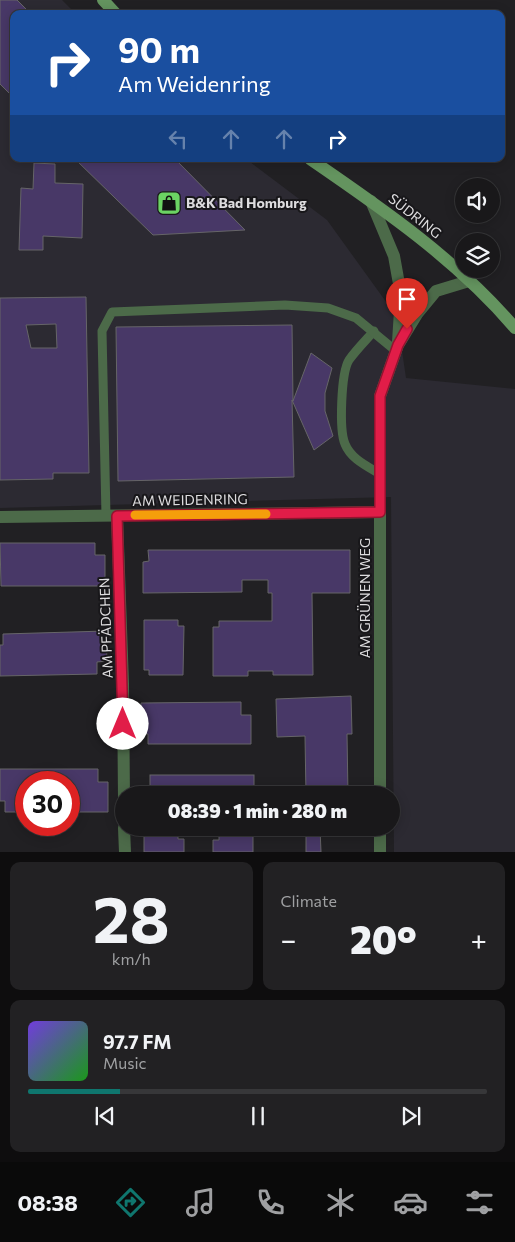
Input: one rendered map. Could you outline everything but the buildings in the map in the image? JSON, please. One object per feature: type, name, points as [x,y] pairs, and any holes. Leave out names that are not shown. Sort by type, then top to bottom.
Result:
[{"type":"main road","points":[[103,0],[112,10]]},
{"type":"main road","name":"SÜDRING","points":[[314,162],[420,238],[469,281],[515,328]]},
{"type":"street","name":"AM GRÜNEN WEG","points":[[371,201],[394,256],[400,295],[397,348]]},
{"type":"street","name":"AM GRÜNEN WEG","points":[[380,786],[380,396],[397,348],[417,314],[436,291],[469,281]]},
{"type":"street","name":"AM WEIDENRING","points":[[0,517],[380,512]]},
{"type":"street","name":"AM PFÄDCHEN","points":[[112,516],[123,684],[124,786]]},
{"type":"street","points":[[124,836],[125,852]]},
{"type":"street","points":[[380,836],[380,852]]},
{"type":"lane","points":[[112,516],[102,331],[112,312],[285,305],[328,308],[356,318],[397,348]]},
{"type":"lane","points":[[374,331],[349,361],[342,377],[342,420],[345,444],[355,458],[380,474]]},
{"type":"shaded area","points":[[0,0],[62,0],[72,10],[10,10],[10,162],[250,162],[327,220],[397,317],[406,378],[515,389],[515,852],[394,852],[394,836],[400,836],[400,786],[393,786],[391,497],[0,508]]},
{"type":"slow traffic","points":[[135,515],[266,514]]},
{"type":"place","name":"B&K Bad Homburg","points":[[169,203]]},
{"type":"route","points":[[123,724],[117,516],[380,512],[380,396],[398,345],[407,329]]}]
